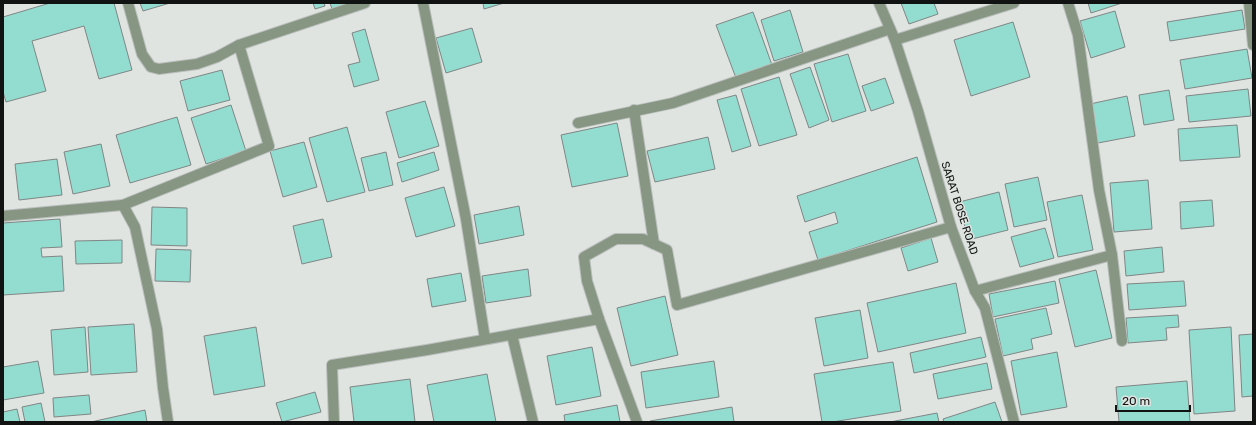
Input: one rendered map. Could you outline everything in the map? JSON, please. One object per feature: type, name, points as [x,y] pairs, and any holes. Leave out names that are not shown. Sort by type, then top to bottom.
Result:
[{"type":"street","points":[[128,3],[142,54],[151,67],[159,70],[197,64],[217,57],[239,45],[365,3]]},
{"type":"street","points":[[423,3],[466,219],[485,339]]},
{"type":"street","name":"SARAT BOSE ROAD","points":[[879,3],[895,40],[918,111],[952,227],[975,291],[985,308],[1014,422]]},
{"type":"street","points":[[895,40],[1014,3]]},
{"type":"street","points":[[1068,3],[1078,34],[1098,190],[1112,255],[1122,340]]},
{"type":"street","points":[[1248,3],[1253,45]]},
{"type":"street","points":[[578,123],[673,102],[890,29]]},
{"type":"street","points":[[3,216],[123,205],[269,146],[239,45]]},
{"type":"street","points":[[634,110],[654,244]]},
{"type":"street","points":[[123,205],[135,227],[157,329],[168,422]]},
{"type":"street","points":[[637,422],[599,319],[587,281],[584,257],[616,239],[643,239],[667,250],[678,305],[952,227]]},
{"type":"street","points":[[975,291],[1112,255]]},
{"type":"street","points":[[334,422],[332,365],[427,350],[599,319]]},
{"type":"street","points":[[512,335],[533,422]]},
{"type":"building","points":[[50,3],[114,3],[132,70],[99,79],[84,26],[32,41],[46,91],[6,102],[3,92],[3,17]]},
{"type":"building","points":[[140,3],[170,3],[143,11]]},
{"type":"building","points":[[313,3],[324,3],[325,6],[315,9]]},
{"type":"building","points":[[330,3],[350,3],[332,9]]},
{"type":"building","points":[[483,3],[504,3],[484,9]]},
{"type":"building","points":[[901,3],[934,3],[938,14],[909,24]]},
{"type":"building","points":[[1088,3],[1122,3],[1091,13]]},
{"type":"building","points":[[790,10],[803,52],[774,61],[761,20]]},
{"type":"building","points":[[1242,10],[1245,29],[1170,41],[1167,22]]},
{"type":"building","points":[[1115,11],[1125,47],[1091,58],[1080,21]]},
{"type":"building","points":[[753,12],[772,65],[736,78],[716,25]]},
{"type":"building","points":[[1013,22],[1030,77],[971,96],[954,40]]},
{"type":"building","points":[[472,28],[482,62],[446,73],[436,38]]},
{"type":"building","points":[[365,29],[379,80],[354,87],[348,65],[360,62],[352,33]]},
{"type":"building","points":[[1247,49],[1252,78],[1185,89],[1180,60]]},
{"type":"building","points":[[848,54],[866,111],[832,122],[814,64]]},
{"type":"building","points":[[810,67],[829,120],[809,128],[790,74]]},
{"type":"building","points":[[222,70],[230,100],[188,111],[180,81]]},
{"type":"building","points":[[779,77],[797,135],[759,146],[741,89]]},
{"type":"building","points":[[885,78],[894,103],[871,111],[862,86]]},
{"type":"building","points":[[1248,89],[1251,116],[1189,122],[1186,96]]},
{"type":"building","points":[[1169,90],[1174,120],[1144,125],[1139,95]]},
{"type":"building","points":[[736,95],[751,146],[732,152],[717,100]]},
{"type":"building","points":[[1127,96],[1135,136],[1098,143],[1090,104]]},
{"type":"building","points":[[425,101],[439,146],[399,158],[386,112]]},
{"type":"building","points":[[231,105],[246,151],[206,164],[191,118]]},
{"type":"building","points":[[177,117],[191,165],[130,183],[116,135]]},
{"type":"building","points":[[617,123],[628,176],[572,187],[561,135]]},
{"type":"building","points":[[1237,125],[1240,157],[1180,161],[1178,129]]},
{"type":"building","points":[[347,127],[365,192],[327,202],[309,138]]},
{"type":"building","points":[[708,137],[715,169],[655,182],[647,151]]},
{"type":"building","points":[[304,142],[317,187],[283,197],[270,151]]},
{"type":"building","points":[[101,144],[110,186],[73,194],[64,152]]},
{"type":"building","points":[[386,152],[393,185],[369,191],[361,158]]},
{"type":"building","points":[[434,152],[439,170],[402,182],[397,163]]},
{"type":"building","points":[[917,157],[937,222],[818,260],[809,232],[838,223],[835,212],[805,222],[797,196]]},
{"type":"building","points":[[57,159],[62,195],[19,200],[15,164]]},
{"type":"building","points":[[1038,177],[1047,220],[1014,227],[1005,184]]},
{"type":"building","points":[[1148,180],[1152,229],[1114,232],[1110,183]]},
{"type":"building","points":[[444,187],[455,226],[416,237],[405,198]]},
{"type":"building","points":[[999,192],[1008,230],[968,240],[959,202]]},
{"type":"building","points":[[1082,195],[1093,250],[1058,257],[1047,202]]},
{"type":"building","points":[[1212,200],[1214,226],[1181,229],[1180,202]]},
{"type":"building","points":[[519,206],[524,235],[479,244],[474,215]]},
{"type":"building","points":[[152,207],[187,208],[187,246],[151,245]]},
{"type":"building","points":[[60,219],[62,247],[41,248],[42,257],[62,256],[64,291],[3,295],[3,223]]},
{"type":"building","points":[[323,219],[332,257],[302,264],[293,226]]},
{"type":"building","points":[[1045,228],[1054,258],[1020,267],[1011,237]]},
{"type":"building","points":[[931,238],[938,262],[908,271],[901,248]]},
{"type":"building","points":[[122,240],[122,263],[76,264],[75,241]]},
{"type":"building","points":[[1162,247],[1164,272],[1126,276],[1124,251]]},
{"type":"building","points":[[156,249],[191,250],[190,282],[155,281]]},
{"type":"building","points":[[528,269],[531,296],[486,303],[482,276]]},
{"type":"building","points":[[1096,270],[1112,338],[1075,347],[1059,279]]},
{"type":"building","points":[[461,273],[466,301],[432,307],[427,279]]},
{"type":"building","points":[[1055,281],[1059,303],[993,317],[989,294]]},
{"type":"building","points":[[1184,281],[1186,306],[1129,310],[1127,284]]},
{"type":"building","points":[[956,283],[966,333],[878,352],[867,303]]},
{"type":"building","points":[[665,296],[678,355],[631,366],[617,308]]},
{"type":"building","points":[[1046,308],[1052,334],[1031,339],[1033,349],[1003,356],[995,319]]},
{"type":"building","points":[[860,310],[868,358],[824,366],[815,318]]},
{"type":"building","points":[[1178,315],[1179,327],[1166,328],[1167,340],[1128,343],[1126,318]]},
{"type":"building","points":[[134,324],[137,372],[91,375],[88,327]]},
{"type":"building","points":[[85,327],[88,372],[54,375],[51,330]]},
{"type":"building","points":[[256,327],[265,386],[214,395],[204,336]]},
{"type":"building","points":[[1231,327],[1235,411],[1194,414],[1189,330]]},
{"type":"building","points":[[1253,334],[1253,396],[1242,397],[1239,335]]},
{"type":"building","points":[[981,337],[986,357],[914,373],[910,353]]},
{"type":"building","points":[[592,347],[601,396],[556,405],[547,356]]},
{"type":"building","points":[[1057,352],[1067,407],[1021,415],[1011,361]]},
{"type":"building","points":[[38,361],[44,393],[3,400],[3,367]]},
{"type":"building","points":[[714,361],[719,397],[646,408],[641,372]]},
{"type":"building","points":[[893,362],[901,411],[832,422],[822,422],[814,374]]},
{"type":"building","points":[[987,363],[992,389],[938,399],[933,374]]},
{"type":"building","points":[[487,374],[496,422],[434,422],[427,385]]},
{"type":"building","points":[[410,379],[415,422],[354,422],[350,387]]},
{"type":"building","points":[[1187,381],[1190,422],[1119,422],[1116,387]]},
{"type":"building","points":[[315,392],[321,412],[282,422],[276,403]]},
{"type":"building","points":[[89,395],[91,414],[54,417],[53,398]]},
{"type":"building","points":[[995,402],[1002,422],[944,422],[943,419]]},
{"type":"building","points":[[41,403],[45,422],[25,422],[22,407]]},
{"type":"building","points":[[617,405],[620,422],[565,422],[564,415]]},
{"type":"building","points":[[732,407],[734,422],[650,421]]},
{"type":"building","points":[[17,409],[20,422],[3,422],[3,412]]},
{"type":"building","points":[[145,410],[147,422],[91,422]]},
{"type":"building","points":[[937,413],[939,422],[890,422]]}]
